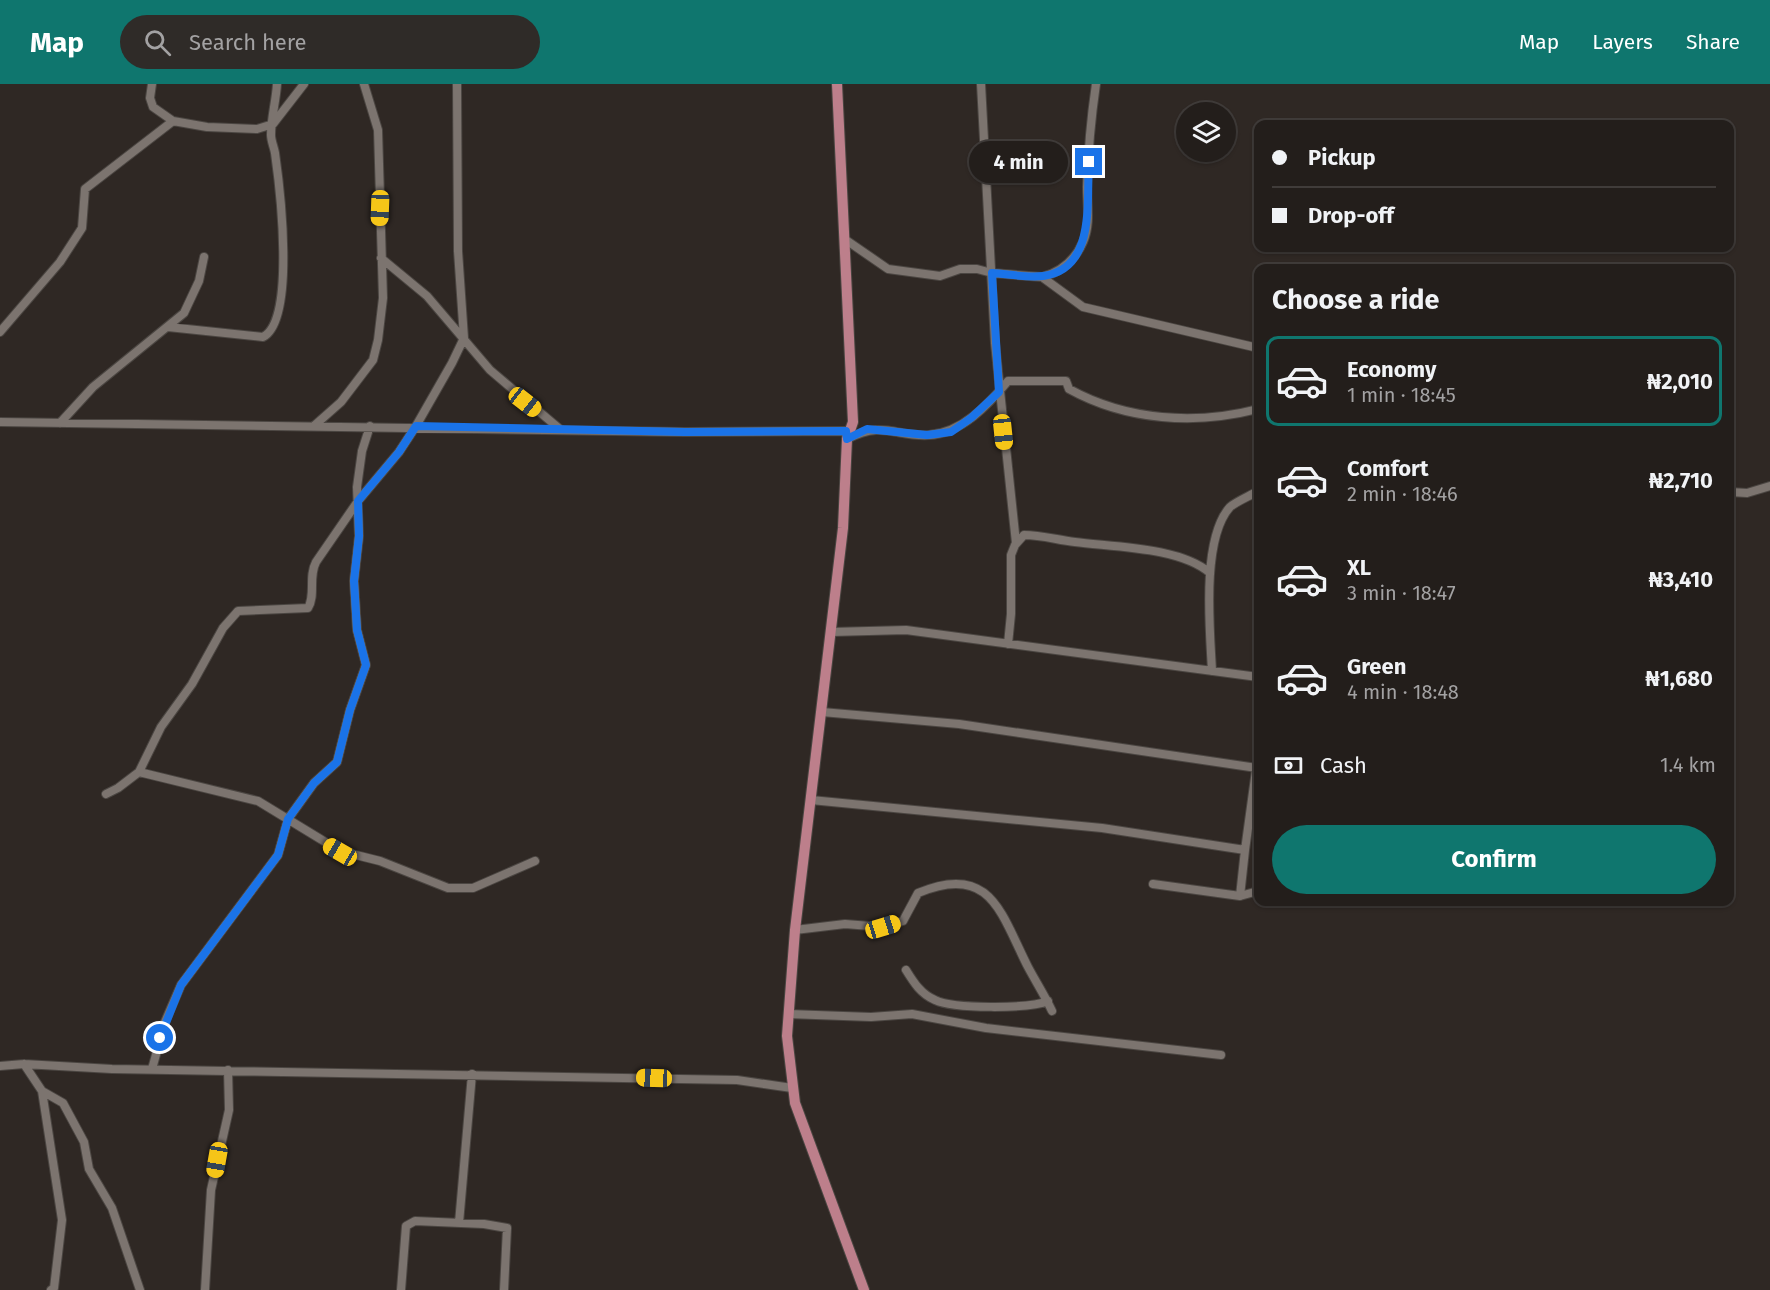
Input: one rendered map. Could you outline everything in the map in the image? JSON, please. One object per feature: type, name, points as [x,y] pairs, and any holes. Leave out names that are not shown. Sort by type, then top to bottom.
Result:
[{"type":"main road","points":[[837,84],[854,422],[847,439],[843,528],[795,930],[788,1014],[792,1088],[815,1161],[864,1290]]},
{"type":"street","points":[[152,84],[150,98],[153,107],[172,121],[207,127],[257,129],[273,124],[304,84]]},
{"type":"street","points":[[168,327],[263,337],[271,333],[280,313],[283,269],[282,234],[271,135],[277,84]]},
{"type":"street","points":[[315,425],[341,402],[373,360],[383,298],[378,130],[364,84]]},
{"type":"street","points":[[106,794],[139,772],[161,727],[192,684],[223,628],[238,611],[308,608],[311,603],[312,571],[358,501],[399,452],[452,363],[464,338],[458,251],[457,84]]},
{"type":"street","points":[[981,84],[999,392],[1016,543]]},
{"type":"street","points":[[846,240],[888,269],[940,276],[960,269],[1042,277],[1053,274],[1070,263],[1084,242],[1090,209],[1087,189],[1096,84]]},
{"type":"street","points":[[0,332],[60,262],[82,228],[85,189],[172,121]]},
{"type":"street","points":[[60,423],[100,380],[184,313],[199,281],[204,257]]},
{"type":"street","points":[[381,258],[427,296],[490,370],[561,430]]},
{"type":"street","points":[[1042,277],[1083,306],[1254,347]]},
{"type":"street","points":[[0,422],[416,426],[561,430],[846,431],[847,439],[867,429],[927,435],[951,432],[971,418],[1008,381],[1057,379],[1066,381],[1069,389],[1083,397],[1114,407],[1161,416],[1207,419],[1254,410]]},
{"type":"street","points":[[152,1069],[165,1022],[181,985],[278,855],[288,819],[314,783],[337,762],[350,710],[366,665],[357,630],[355,591],[362,451],[370,426]]},
{"type":"street","points":[[1734,492],[1746,493],[1770,486]]},
{"type":"street","points":[[1212,671],[1207,605],[1215,537],[1231,507],[1254,493]]},
{"type":"street","points":[[1008,644],[1011,614],[1011,555],[1016,543],[1024,536],[1040,535],[1195,561],[1210,573]]},
{"type":"street","points":[[831,632],[906,630],[1254,676]]},
{"type":"street","points":[[822,712],[958,724],[1254,768]]},
{"type":"street","points":[[139,772],[258,801],[340,852],[380,861],[448,888],[473,888],[535,861]]},
{"type":"street","points":[[1240,897],[1254,788]]},
{"type":"street","points":[[811,800],[1102,828],[1245,850]]},
{"type":"street","points":[[795,930],[845,924],[883,927],[903,921],[918,893],[939,884],[968,884],[985,894],[1004,914],[1052,1011]]},
{"type":"street","points":[[1153,884],[1240,897],[1254,892]]},
{"type":"street","points":[[906,970],[917,988],[936,1001],[1016,1007],[1038,1005],[1048,1001]]},
{"type":"street","points":[[788,1014],[872,1017],[912,1014],[986,1028],[1221,1055]]},
{"type":"street","points":[[24,1064],[42,1091],[62,1220],[60,1258],[54,1288],[51,1290]]},
{"type":"street","points":[[0,1066],[24,1064],[152,1069],[751,1081],[792,1088]]},
{"type":"street","points":[[205,1290],[212,1190],[229,1110],[228,1070]]},
{"type":"street","points":[[459,1223],[472,1074]]},
{"type":"street","points":[[42,1091],[63,1103],[84,1142],[89,1169],[112,1208],[140,1290]]},
{"type":"street","points":[[401,1290],[406,1226],[415,1221],[507,1228],[504,1290]]},
{"type":"route","points":[[160,1038],[181,985],[278,855],[288,819],[314,783],[337,762],[350,710],[366,665],[357,630],[354,581],[359,536],[358,501],[399,452],[416,426],[685,432],[846,431],[847,439],[867,429],[927,435],[951,432],[971,418],[999,392],[992,273],[1042,277],[1053,274],[1070,263],[1084,242],[1090,209],[1087,189],[1089,162]]}]
